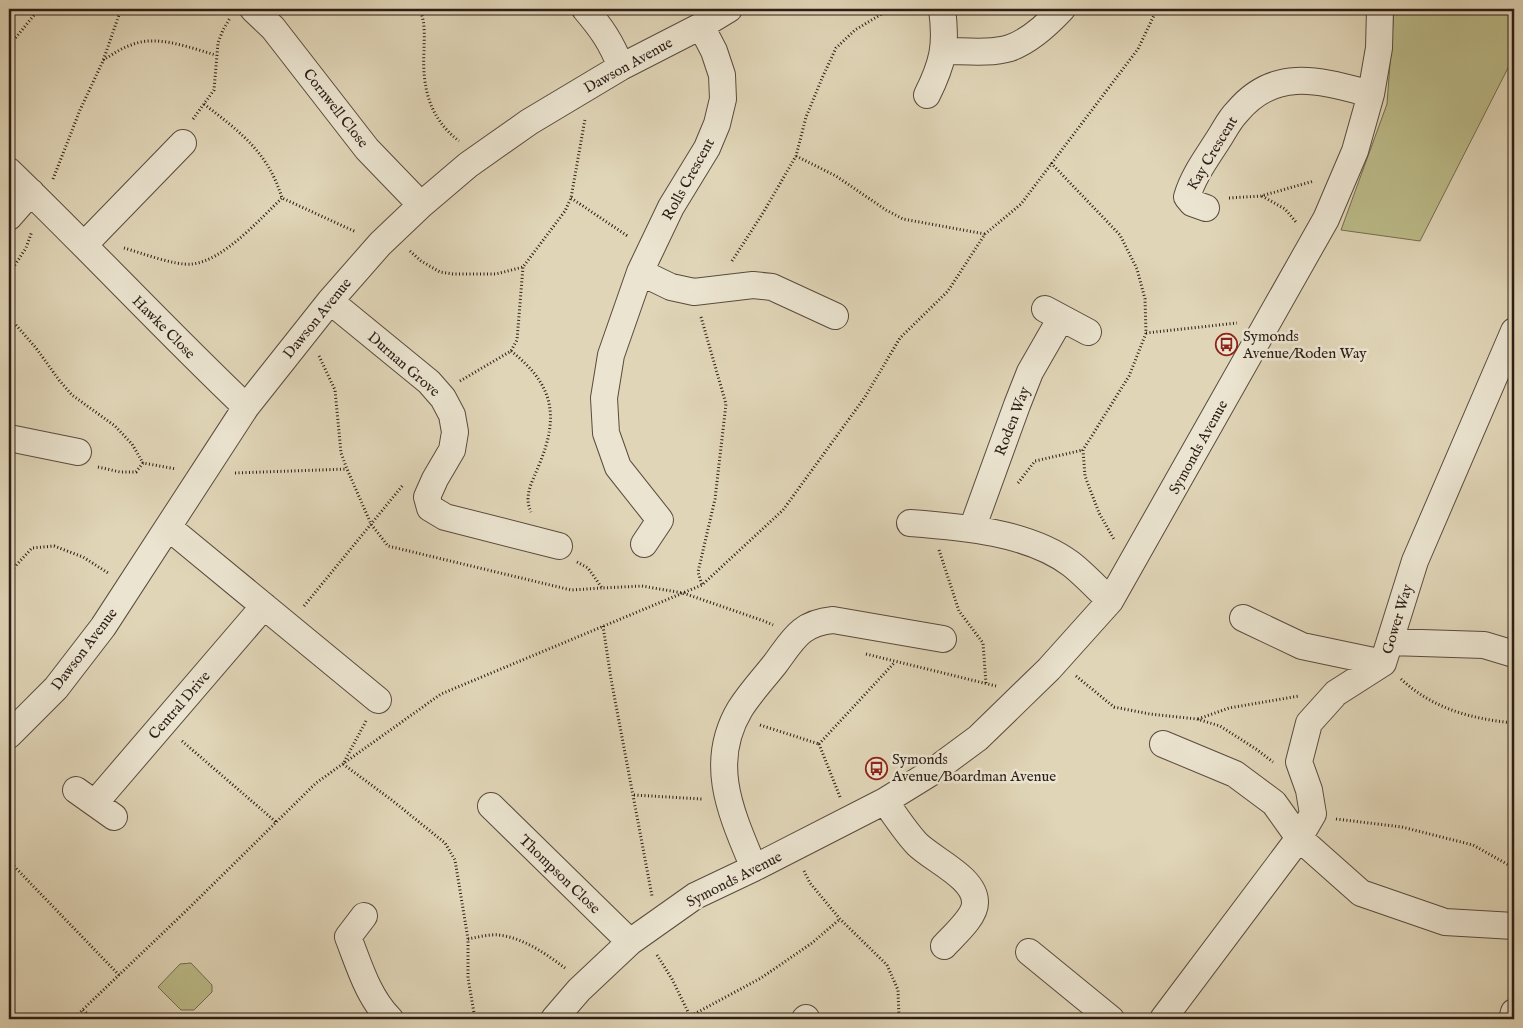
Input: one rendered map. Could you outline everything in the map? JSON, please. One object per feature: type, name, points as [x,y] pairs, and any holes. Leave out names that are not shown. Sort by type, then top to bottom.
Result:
[{"type":"street","points":[[585,9],[602,28],[612,44],[620,67]]},
{"type":"street","name":"Dawson Avenue","points":[[9,735],[56,688],[103,627],[246,407],[330,301],[385,239],[421,205],[480,156],[529,122],[620,67],[701,26],[728,9]]},
{"type":"street","points":[[927,95],[938,73],[944,51],[942,9]]},
{"type":"street","points":[[944,51],[990,51],[1010,48],[1047,25],[1062,9]]},
{"type":"street","name":"Symonds Avenue","points":[[554,1019],[586,983],[635,938],[695,896],[885,801],[932,772],[978,738],[1024,693],[1110,601],[1326,219],[1355,151],[1371,94],[1379,48],[1380,9]]},
{"type":"street","name":"Cornwell Close","points":[[242,12],[273,28],[367,149],[421,205]]},
{"type":"street","name":"Rolls Crescent","points":[[644,544],[660,520],[618,467],[606,433],[604,398],[611,355],[645,262],[671,207],[707,148],[719,116],[722,99],[722,75],[714,51],[701,26]]},
{"type":"street","name":"Kay Crescent","points":[[1206,208],[1192,203],[1187,197],[1191,182],[1236,112],[1258,92],[1280,83],[1301,80],[1324,81],[1371,94]]},
{"type":"street","points":[[87,242],[183,143]]},
{"type":"street","name":"Hawke Close","points":[[9,170],[37,198],[87,242],[182,346],[246,407]]},
{"type":"street","points":[[9,217],[37,198]]},
{"type":"street","points":[[645,262],[671,287],[694,292],[752,285],[772,287],[835,316]]},
{"type":"street","name":"Durnan Grove","points":[[330,301],[429,382],[439,393],[452,414],[455,432],[452,450],[427,497]]},
{"type":"street","name":"Roden Way","points":[[972,529],[1053,314],[1088,332]]},
{"type":"street","name":"Gower Way","points":[[1312,814],[1309,790],[1299,762],[1310,723],[1336,693],[1386,653],[1415,561],[1514,331]]},
{"type":"street","points":[[9,438],[78,452]]},
{"type":"street","points":[[427,497],[430,508],[445,517],[559,546]]},
{"type":"street","points":[[921,524],[972,529],[1031,544],[1072,565],[1110,601]]},
{"type":"street","points":[[168,527],[378,700]]},
{"type":"street","name":"Central Drive","points":[[95,804],[264,606]]},
{"type":"street","points":[[1243,618],[1302,646],[1386,653],[1484,645],[1514,654]]},
{"type":"street","points":[[754,868],[728,800],[723,777],[724,754],[729,734],[740,709],[796,637],[807,626],[819,621],[833,620],[943,639]]},
{"type":"street","points":[[1163,744],[1235,774],[1274,803],[1299,838],[1361,893],[1445,922],[1514,926]]},
{"type":"street","points":[[885,801],[918,846],[968,884],[974,894],[975,904],[972,914],[944,946]]},
{"type":"street","name":"Thompson Close","points":[[491,806],[635,938]]},
{"type":"street","points":[[1163,1019],[1299,838],[1312,814]]},
{"type":"street","points":[[364,916],[348,937],[366,983],[378,1004],[390,1019]]},
{"type":"street","points":[[1029,952],[1111,1019]]},
{"type":"street","points":[[1512,1019],[1514,1012]]},
{"type":"path","points":[[9,46],[39,9]]},
{"type":"path","points":[[9,274],[26,248],[37,198],[103,60],[122,9]]},
{"type":"path","points":[[419,9],[424,31],[424,85],[427,97],[437,116],[455,137],[480,156]]},
{"type":"path","points":[[702,585],[698,572],[715,499],[726,404],[700,308],[713,291],[763,212],[796,156],[806,117],[836,48],[856,30],[890,9]]},
{"type":"path","points":[[183,143],[182,133],[214,90],[216,55],[223,30],[242,12]]},
{"type":"path","points":[[103,60],[130,45],[144,41],[162,42],[216,55]]},
{"type":"path","points":[[439,393],[511,351],[517,340],[523,267],[565,211],[571,198],[586,112],[579,92]]},
{"type":"path","points":[[204,104],[248,139],[266,162],[277,182],[282,198],[385,239],[440,272],[453,274],[496,274],[523,267]]},
{"type":"path","points":[[796,156],[836,176],[886,210],[904,219],[985,234]]},
{"type":"path","points":[[1051,163],[1120,234],[1137,269],[1145,299],[1146,333],[1129,376],[1083,450],[1085,476],[1099,513],[1114,540],[1134,560]]},
{"type":"path","points":[[1206,208],[1223,198],[1261,196],[1346,173]]},
{"type":"path","points":[[1261,196],[1285,209],[1313,242]]},
{"type":"path","points":[[87,242],[170,261],[198,263],[226,250],[282,198]]},
{"type":"path","points":[[571,198],[645,262]]},
{"type":"path","points":[[9,317],[36,348],[72,395],[115,426],[132,444],[143,463]]},
{"type":"path","points":[[1146,333],[1270,319]]},
{"type":"path","points":[[511,351],[524,361],[544,385],[551,408],[550,430],[540,463],[528,489],[528,507],[532,514]]},
{"type":"path","points":[[1017,484],[1035,461],[1083,450]]},
{"type":"path","points":[[78,452],[95,467],[120,472],[136,472],[143,463]]},
{"type":"path","points":[[143,463],[203,473],[347,469]]},
{"type":"path","points":[[288,626],[405,482],[427,497]]},
{"type":"path","points":[[921,524],[958,611],[982,643],[986,684]]},
{"type":"path","points":[[9,573],[32,548],[54,546],[83,557],[129,588]]},
{"type":"path","points":[[559,546],[570,557],[588,568],[602,588],[642,586],[683,593],[764,620],[796,637]]},
{"type":"path","points":[[603,626],[611,679],[652,896],[662,919]]},
{"type":"path","points":[[859,652],[1024,693]]},
{"type":"path","points":[[1386,653],[1405,683],[1440,707],[1485,720],[1514,722]]},
{"type":"path","points":[[819,744],[896,661]]},
{"type":"path","points":[[1197,719],[1229,708],[1302,696],[1336,693]]},
{"type":"path","points":[[378,700],[343,764],[446,843],[455,860],[468,939],[468,978],[474,1013],[477,1019]]},
{"type":"path","points":[[736,718],[819,744]]},
{"type":"path","points":[[162,725],[276,822]]},
{"type":"path","points":[[819,744],[848,820]]},
{"type":"path","points":[[634,795],[728,800]]},
{"type":"path","points":[[1312,814],[1331,819],[1402,827],[1473,845],[1514,868]]},
{"type":"path","points":[[792,849],[810,883],[840,919],[887,965],[898,990],[898,1019]]},
{"type":"path","points":[[9,861],[119,976]]},
{"type":"path","points":[[686,1019],[761,978],[812,943],[840,919]]},
{"type":"path","points":[[468,939],[498,935],[519,940],[544,953],[586,983]]},
{"type":"path","points":[[635,938],[660,958],[690,1016]]},
{"type":"path","points":[[83,1010],[93,1019]]},
{"type":"green space","points":[[1394,9],[1514,9],[1514,67],[1510,64],[1420,241],[1341,230],[1387,104]]},
{"type":"green space","points":[[191,963],[212,985],[212,992],[194,1010],[181,1010],[158,987],[180,964]]},
{"type":"place","name":"Symonds Avenue/Roden Way","points":[[1227,345]]},
{"type":"place","name":"Symonds Avenue/Boardman Avenue","points":[[876,768]]}]
